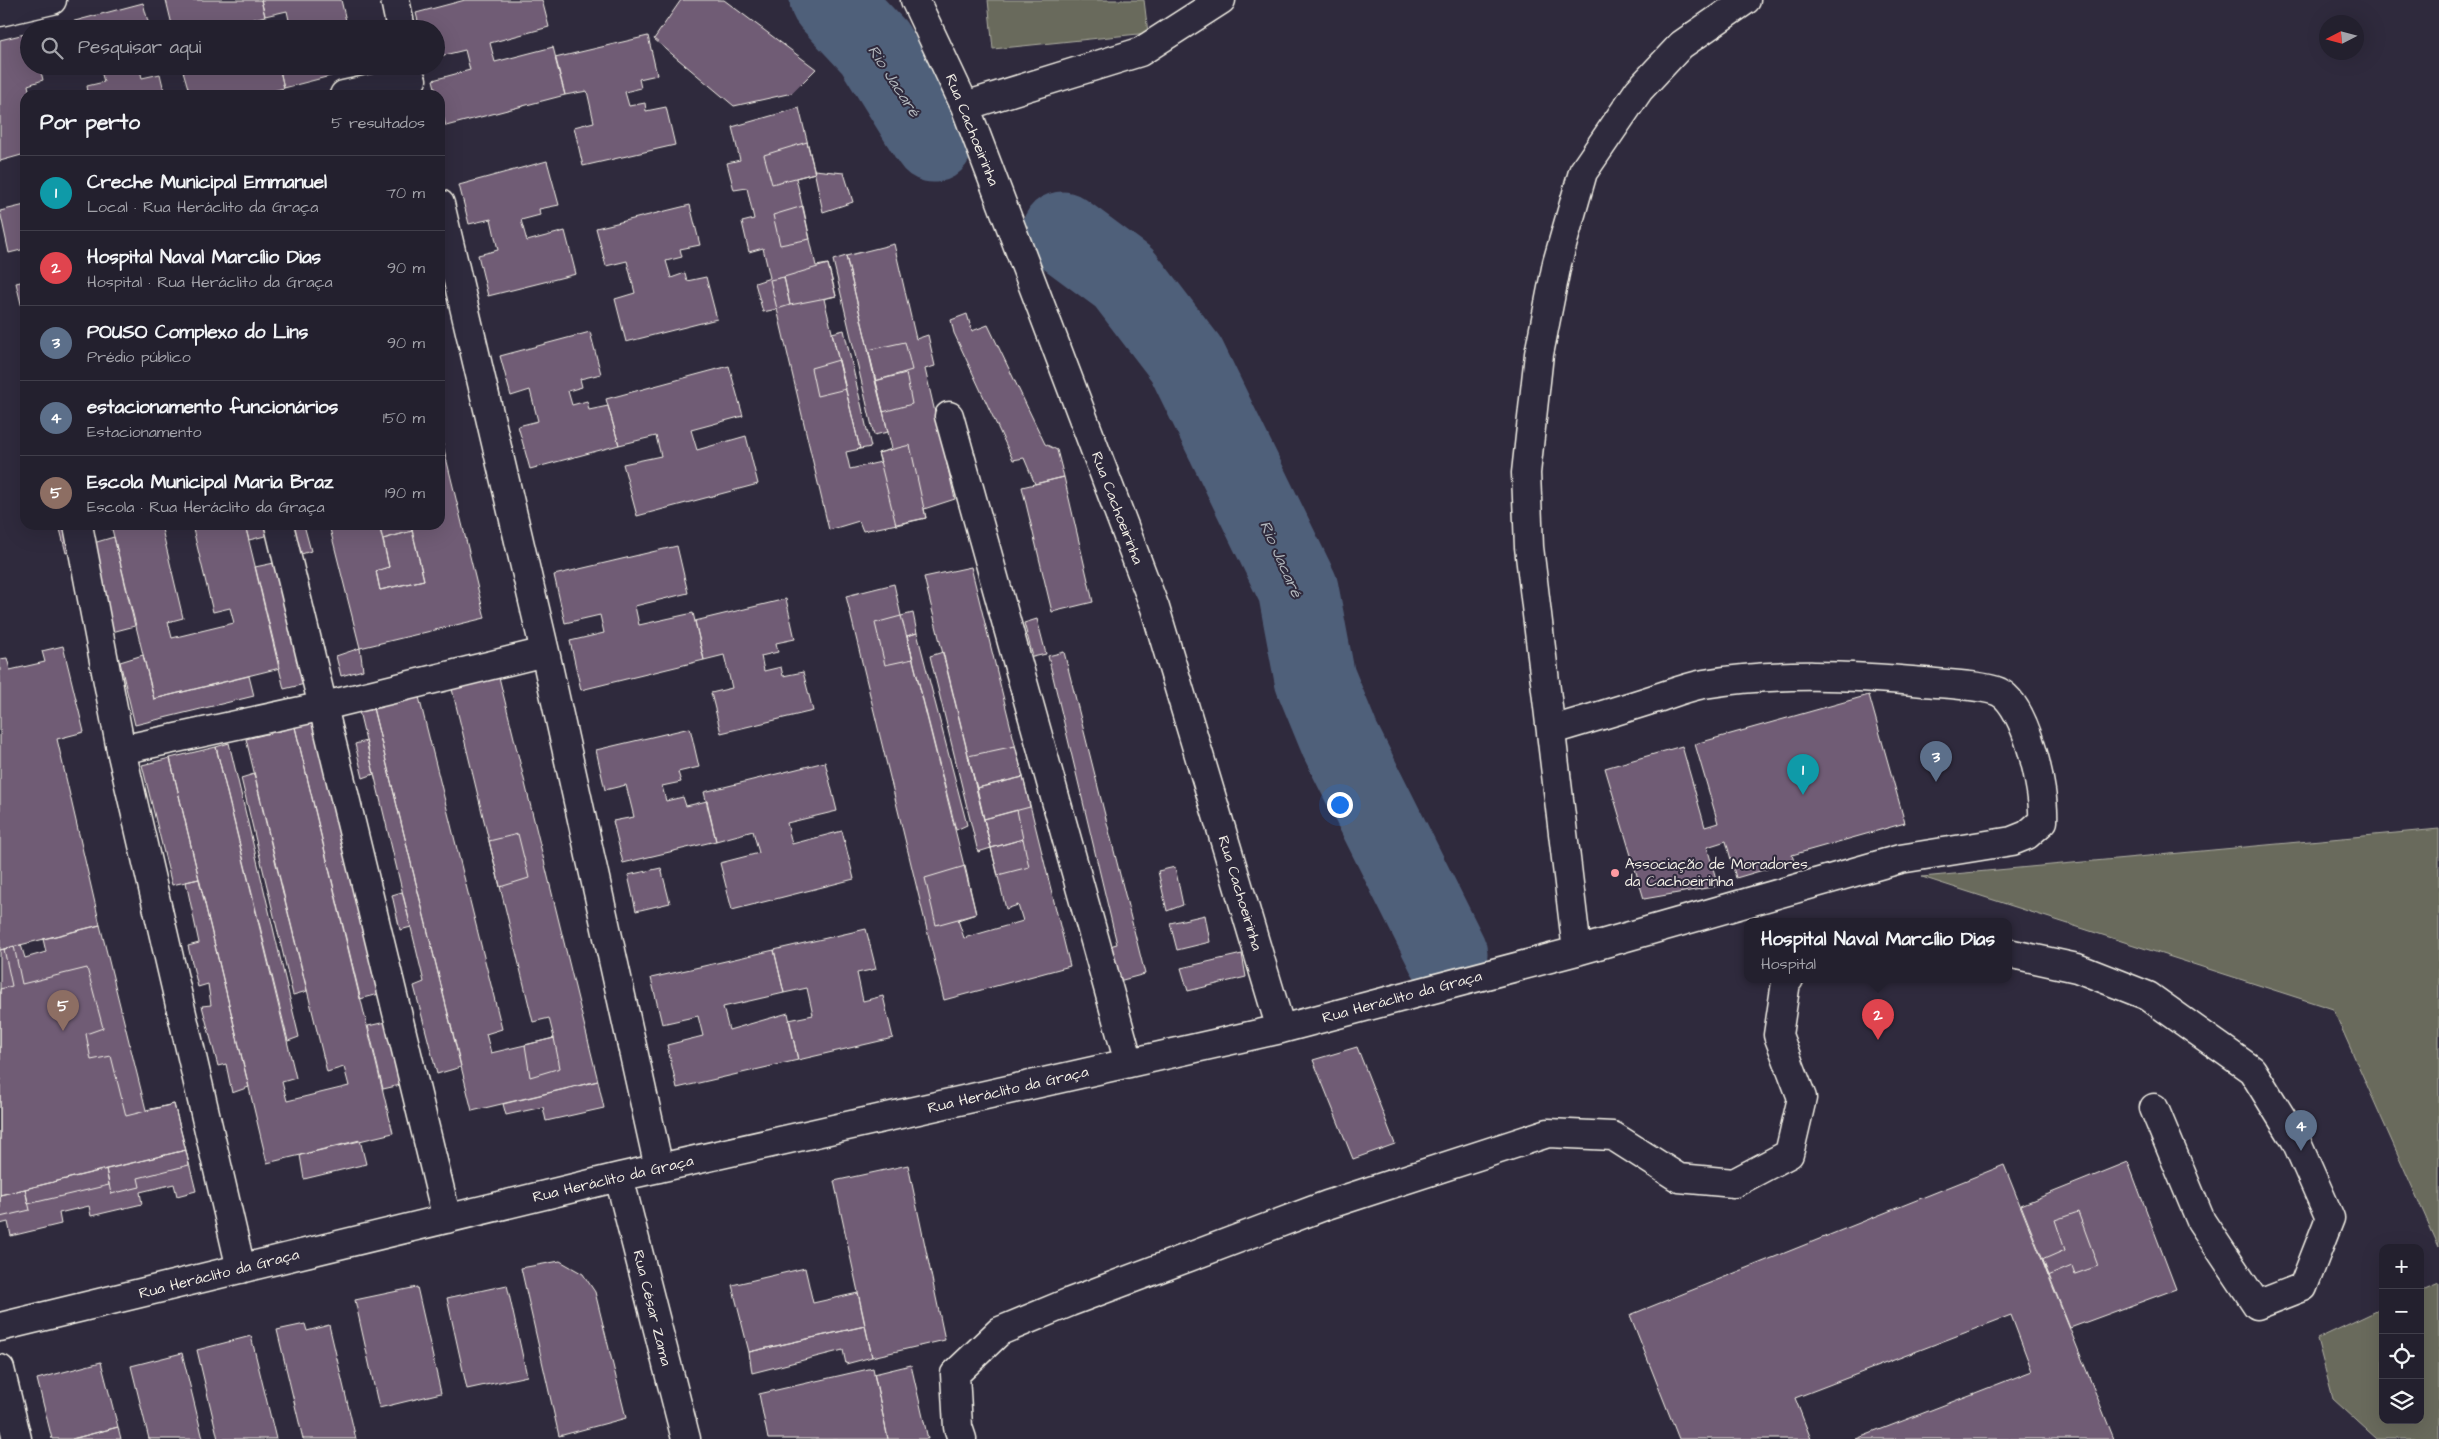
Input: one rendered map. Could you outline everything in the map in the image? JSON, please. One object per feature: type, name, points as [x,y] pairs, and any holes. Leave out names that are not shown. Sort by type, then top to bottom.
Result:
[{"type":"street","points":[[0,12],[52,0]]},
{"type":"street","points":[[395,0],[400,20]]},
{"type":"street","name":"Rua Cachoeirinha","points":[[915,0],[965,106],[1155,608],[1281,1029]]},
{"type":"street","points":[[965,106],[1140,52],[1221,0]]},
{"type":"street","points":[[1577,951],[1529,547],[1526,473],[1540,354],[1557,263],[1583,172],[1633,98],[1681,45],[1731,4]]},
{"type":"street","points":[[367,90],[412,80]]},
{"type":"street","points":[[445,247],[545,652],[659,1168]]},
{"type":"street","points":[[950,416],[1129,1063]]},
{"type":"street","points":[[79,530],[121,750],[240,1269]]},
{"type":"street","points":[[280,530],[447,1219]]},
{"type":"street","points":[[121,750],[324,706],[545,652]]},
{"type":"street","name":"Rua Heráclito da Graça","points":[[0,1327],[619,1177],[1281,1029],[1577,951],[1900,859],[2012,841],[2036,828],[2042,821],[2044,806],[2038,773],[2026,731],[2012,705],[1999,692],[1974,687],[1866,677],[1779,677],[1703,684],[1552,730]]},
{"type":"street","points":[[2012,954],[2078,968],[2148,996],[2252,1070],[2296,1141],[2330,1218],[2303,1287],[2257,1305],[2201,1221],[2154,1108]]},
{"type":"street","points":[[962,1439],[958,1427],[955,1374],[1000,1331],[1080,1298],[1354,1196],[1548,1133],[1613,1136],[1679,1178],[1688,1179],[1734,1182],[1789,1154],[1802,1098],[1778,1035],[1786,983]]},
{"type":"street","name":"Rua César Zama","points":[[619,1177],[686,1439]]},
{"type":"street","points":[[0,1369],[17,1439]]},
{"type":"green space","points":[[988,0],[1144,0],[1148,33],[993,49]]},
{"type":"green space","points":[[2439,829],[2439,1247],[2333,1009],[1922,877]]},
{"type":"green space","points":[[2439,1283],[2439,1439],[2377,1439],[2333,1399],[2317,1339],[2379,1310],[2379,1424],[2424,1424],[2424,1289]]},
{"type":"building","points":[[166,0],[261,0],[265,16],[251,20],[171,20]]},
{"type":"building","points":[[261,0],[341,0],[346,20],[289,20],[287,11],[265,16]]},
{"type":"building","points":[[465,0],[542,0],[549,27],[490,43],[495,62],[553,47],[565,95],[446,126],[445,90],[436,90],[433,80],[470,70],[465,50],[445,55],[445,20],[418,20],[416,13]]},
{"type":"building","points":[[681,0],[724,0],[816,69],[792,93],[734,106],[654,39]]},
{"type":"building","points":[[143,3],[148,20],[79,20]]},
{"type":"building","points":[[20,35],[20,75],[42,75],[43,80],[28,85],[29,90],[20,90],[20,155],[0,161],[0,40]]},
{"type":"building","points":[[648,36],[657,75],[639,79],[641,88],[625,92],[629,106],[645,103],[646,111],[666,107],[675,145],[583,166],[574,127],[594,122],[587,91],[565,95],[555,58]]},
{"type":"building","points":[[102,75],[141,75],[142,78],[160,75],[164,90],[88,90],[87,86],[104,82]]},
{"type":"building","points":[[184,75],[281,75],[284,88],[277,90],[189,90]]},
{"type":"building","points":[[281,75],[334,75],[284,88]]},
{"type":"building","points":[[799,108],[815,173],[796,178],[816,266],[828,264],[836,296],[824,299],[860,449],[846,452],[850,469],[881,462],[878,453],[892,449],[846,256],[894,244],[916,339],[928,335],[935,366],[925,369],[955,499],[924,509],[926,518],[863,531],[859,521],[829,530],[777,309],[763,312],[755,283],[770,278],[763,248],[749,252],[742,222],[754,219],[747,188],[734,190],[727,163],[740,160],[732,127]]},
{"type":"building","points":[[807,142],[815,173],[772,184],[764,155]]},
{"type":"building","points":[[547,161],[559,205],[539,209],[540,215],[521,220],[527,241],[565,231],[576,274],[488,296],[478,255],[498,250],[491,219],[469,224],[459,185]]},
{"type":"building","points":[[814,170],[844,173],[853,202],[823,212]]},
{"type":"building","points":[[690,205],[700,245],[680,249],[682,257],[666,261],[671,278],[685,273],[687,281],[706,277],[717,319],[626,342],[615,299],[635,293],[627,261],[606,266],[596,228]]},
{"type":"building","points":[[20,206],[20,250],[9,253],[0,211]]},
{"type":"building","points":[[803,206],[810,239],[780,245],[773,215]]},
{"type":"building","points":[[846,256],[888,432],[874,435],[833,260]]},
{"type":"building","points":[[828,264],[836,296],[790,305],[784,277]]},
{"type":"building","points":[[784,277],[790,305],[777,309],[770,280]]},
{"type":"building","points":[[20,282],[20,299],[16,283]]},
{"type":"building","points":[[967,314],[972,331],[988,325],[1045,444],[1057,450],[1064,477],[1035,484],[1024,458],[1013,460],[954,333],[951,320]]},
{"type":"building","points":[[844,330],[871,447],[860,449],[832,333]]},
{"type":"building","points":[[590,332],[601,374],[580,379],[582,387],[568,391],[572,405],[587,401],[589,410],[608,406],[619,445],[530,469],[518,426],[538,421],[530,390],[511,396],[500,356]]},
{"type":"building","points":[[905,342],[912,370],[875,381],[868,350]]},
{"type":"building","points":[[839,360],[846,389],[817,396],[811,368]]},
{"type":"building","points":[[729,366],[743,416],[691,430],[697,450],[746,436],[758,484],[637,516],[623,464],[661,456],[656,436],[619,445],[606,399]]},
{"type":"building","points":[[906,373],[912,404],[883,412],[875,381]]},
{"type":"building","points":[[910,445],[926,518],[896,525],[878,453]]},
{"type":"building","points":[[445,454],[485,618],[360,648],[330,530],[380,530],[389,567],[376,571],[380,590],[424,580],[412,530],[445,530]]},
{"type":"building","points":[[1064,477],[1093,602],[1052,612],[1022,487]]},
{"type":"building","points":[[60,530],[74,530],[79,549],[66,553]]},
{"type":"building","points":[[112,530],[162,530],[183,618],[168,622],[172,638],[234,623],[230,608],[213,612],[193,530],[246,530],[280,668],[154,699]]},
{"type":"building","points":[[246,530],[272,530],[273,534],[249,540]]},
{"type":"building","points":[[287,530],[305,530],[311,551],[292,557]]},
{"type":"building","points":[[380,530],[412,530],[412,531],[383,539]]},
{"type":"building","points":[[412,531],[424,580],[380,590],[376,571],[389,567],[383,539]]},
{"type":"building","points":[[114,537],[135,626],[112,632],[90,544]]},
{"type":"building","points":[[677,546],[688,593],[635,606],[639,625],[693,613],[704,660],[581,690],[570,641],[604,633],[600,615],[565,623],[554,575]]},
{"type":"building","points":[[279,562],[309,683],[284,689],[255,567]]},
{"type":"building","points":[[971,567],[1070,966],[944,1000],[846,596],[894,584],[901,616],[913,613],[917,633],[907,636],[976,914],[958,920],[964,938],[1023,921],[1018,905],[1006,909],[924,577]]},
{"type":"building","points":[[786,599],[795,639],[776,643],[778,652],[761,656],[764,671],[781,667],[783,676],[803,672],[813,711],[721,733],[711,693],[732,688],[724,655],[704,660],[695,621]]},
{"type":"building","points":[[901,616],[913,659],[885,665],[875,623]]},
{"type":"building","points":[[1037,619],[1046,654],[1033,657],[1024,623]]},
{"type":"building","points":[[917,633],[967,825],[956,830],[907,636]]},
{"type":"building","points":[[63,646],[84,732],[57,739],[100,925],[0,950],[0,659],[7,658],[10,670],[45,662],[42,651]]},
{"type":"building","points":[[360,648],[363,670],[341,676],[336,656]]},
{"type":"building","points":[[943,652],[991,848],[978,852],[930,656]]},
{"type":"building","points":[[1064,652],[1145,974],[1115,982],[1106,947],[1117,944],[1048,656]]},
{"type":"building","points":[[143,655],[154,699],[249,676],[254,696],[135,725],[120,662]]},
{"type":"building","points":[[499,677],[598,1081],[472,1111],[373,708],[419,697],[502,1029],[486,1034],[491,1053],[554,1038],[549,1018],[533,1022],[452,689]]},
{"type":"building","points":[[1869,695],[1905,823],[1792,855],[1794,861],[1736,878],[1726,841],[1707,847],[1718,886],[1644,899],[1605,768],[1682,746],[1705,827],[1718,823],[1695,744]]},
{"type":"building","points":[[373,708],[461,1067],[437,1074],[414,986],[424,982],[359,711]]},
{"type":"building","points":[[319,721],[383,993],[360,999],[295,727]]},
{"type":"building","points":[[295,727],[393,1133],[267,1163],[170,758],[216,747],[296,1078],[282,1082],[287,1101],[349,1086],[344,1067],[327,1072],[246,739]]},
{"type":"building","points":[[690,728],[699,767],[678,772],[681,782],[662,786],[666,801],[683,797],[686,806],[707,801],[716,841],[623,863],[613,821],[634,817],[626,785],[605,790],[596,750]]},
{"type":"building","points":[[366,741],[374,774],[363,778],[355,744]]},
{"type":"building","points":[[229,743],[299,1037],[288,1041],[216,747]]},
{"type":"building","points":[[1015,746],[1023,777],[977,788],[968,756]]},
{"type":"building","points":[[170,758],[199,879],[172,885],[142,765]]},
{"type":"building","points":[[825,762],[837,811],[787,823],[792,844],[842,831],[854,879],[732,910],[720,863],[759,853],[753,831],[716,841],[704,792]]},
{"type":"building","points":[[254,774],[307,991],[293,995],[241,778]]},
{"type":"building","points":[[1023,777],[1030,807],[984,819],[977,788]]},
{"type":"building","points":[[1017,810],[1023,839],[991,848],[984,819]]},
{"type":"building","points":[[518,834],[529,878],[500,887],[489,841]]},
{"type":"building","points":[[1023,839],[1029,867],[998,875],[991,848]]},
{"type":"building","points":[[965,866],[976,914],[936,925],[925,878]]},
{"type":"building","points":[[1175,867],[1183,905],[1167,911],[1158,871]]},
{"type":"building","points":[[661,868],[670,903],[636,911],[628,875]]},
{"type":"building","points":[[199,879],[249,1087],[232,1093],[226,1064],[218,1066],[202,1006],[211,1005],[208,984],[198,987],[188,946],[199,943],[186,882]]},
{"type":"building","points":[[402,892],[411,927],[400,930],[392,895]]},
{"type":"building","points":[[1205,915],[1210,942],[1177,950],[1170,923]]},
{"type":"building","points":[[100,925],[146,1110],[174,1104],[196,1191],[177,1196],[174,1184],[140,1192],[142,1204],[91,1216],[89,1206],[59,1213],[61,1224],[11,1236],[8,1222],[0,1224],[0,950],[21,945],[25,958],[46,952],[43,939]]},
{"type":"building","points":[[866,929],[876,969],[857,973],[863,1001],[883,996],[893,1038],[798,1060],[789,1020],[813,1015],[807,988],[784,993],[774,950]]},
{"type":"building","points":[[14,946],[22,984],[87,968],[103,1028],[86,1034],[91,1060],[111,1056],[126,1116],[174,1104],[186,1150],[0,1195],[0,989],[12,986],[4,949]]},
{"type":"building","points":[[774,950],[784,993],[723,1007],[729,1030],[788,1013],[798,1060],[677,1088],[667,1045],[703,1036],[698,1016],[662,1024],[651,978]]},
{"type":"building","points":[[1242,954],[1246,977],[1188,991],[1181,968]]},
{"type":"building","points":[[390,1021],[405,1084],[383,1089],[368,1026]]},
{"type":"building","points":[[554,1038],[560,1068],[530,1077],[525,1045]]},
{"type":"building","points":[[1357,1047],[1395,1144],[1353,1159],[1313,1060]]},
{"type":"building","points":[[598,1081],[604,1108],[546,1121],[543,1107],[506,1115],[503,1104]]},
{"type":"building","points":[[360,1140],[366,1164],[304,1179],[300,1155]]},
{"type":"building","points":[[186,1150],[189,1165],[138,1178],[140,1187],[111,1194],[106,1169]]},
{"type":"building","points":[[2128,1162],[2176,1289],[2070,1328],[2021,1205]]},
{"type":"building","points":[[908,1165],[945,1340],[872,1357],[834,1181]]},
{"type":"building","points":[[2004,1165],[2114,1439],[1856,1439],[2032,1371],[2011,1315],[1795,1398],[1811,1439],[1679,1439],[1630,1315]]},
{"type":"building","points":[[106,1169],[109,1185],[28,1204],[25,1189]]},
{"type":"building","points":[[25,1189],[30,1210],[0,1217],[0,1195]]},
{"type":"building","points":[[2078,1212],[2098,1266],[2075,1274],[2072,1266],[2048,1276],[2042,1260],[2065,1250],[2055,1220]]},
{"type":"building","points":[[560,1261],[583,1274],[595,1292],[626,1418],[559,1436],[521,1268]]},
{"type":"building","points":[[805,1268],[813,1303],[858,1293],[865,1326],[749,1352],[732,1285]]},
{"type":"building","points":[[507,1285],[527,1376],[467,1389],[447,1298]]},
{"type":"building","points":[[417,1287],[441,1393],[379,1408],[355,1300]]},
{"type":"building","points":[[305,1324],[307,1331],[329,1325],[356,1439],[303,1439],[277,1330]]},
{"type":"building","points":[[865,1326],[872,1357],[846,1364],[843,1350],[752,1373],[749,1352]]},
{"type":"building","points":[[251,1336],[276,1439],[218,1439],[197,1350]]},
{"type":"building","points":[[182,1353],[203,1439],[149,1439],[131,1366]]},
{"type":"building","points":[[101,1362],[118,1427],[72,1439],[52,1439],[37,1379]]},
{"type":"building","points":[[911,1365],[928,1439],[888,1439],[874,1374]]},
{"type":"building","points":[[873,1368],[888,1439],[768,1439],[759,1394]]},
{"type":"building","points":[[118,1427],[121,1439],[72,1439]]},
{"type":"waterway","name":"Rio Jacaré","points":[[830,0],[874,47],[933,142]]},
{"type":"waterway","name":"Rio Jacaré","points":[[1062,232],[1124,278],[1186,359],[1298,589],[1315,679],[1340,740],[1447,954]]},
{"type":"place","name":"POUSO Complexo do Lins","points":[[1936,782]]},
{"type":"place","name":"Creche Municipal Emmanuel","points":[[1803,795]]},
{"type":"place","name":"Associação de Moradores da Cachoeirinha","points":[[1615,873]]},
{"type":"place","name":"Escola Municipal Maria Braz","points":[[63,1031]]},
{"type":"place","name":"Hospital Naval Marcílio Dias","points":[[1878,1040]]},
{"type":"place","name":"estacionamento funcionários","points":[[2301,1151]]}]
